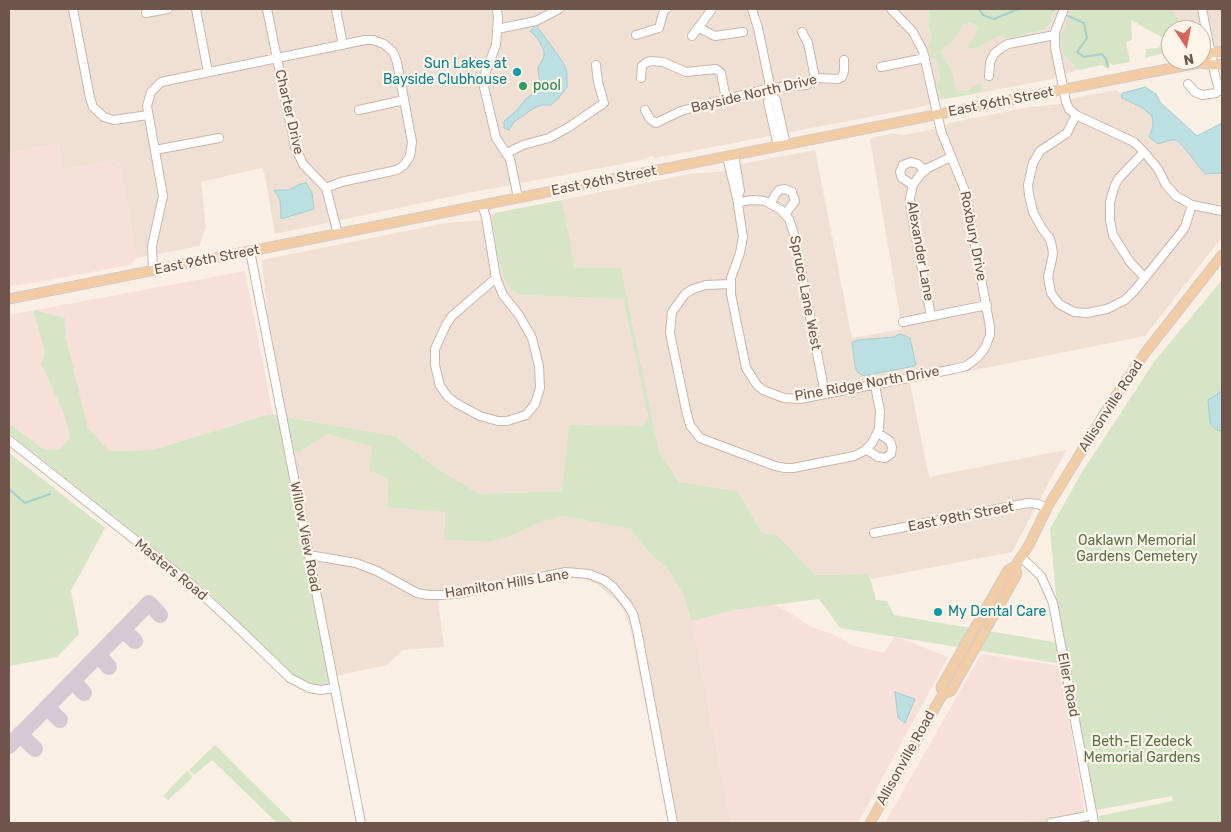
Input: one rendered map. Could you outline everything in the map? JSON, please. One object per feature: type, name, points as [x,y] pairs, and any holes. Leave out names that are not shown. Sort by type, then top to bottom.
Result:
[{"type":"main road","name":"East 96th Street","points":[[9,299],[1063,89],[1214,61],[1222,51]]},
{"type":"main road","name":"Allisonville Road","points":[[870,823],[943,694],[951,691],[1017,574],[1015,566],[1029,545],[1047,508],[1122,386],[1145,353],[1222,256]]},
{"type":"street","points":[[74,9],[93,107],[104,117],[114,120],[148,115]]},
{"type":"street","points":[[146,13],[168,9]]},
{"type":"street","points":[[196,9],[208,72]]},
{"type":"street","name":"Charter Drive","points":[[267,9],[296,152],[303,164],[326,188],[338,234]]},
{"type":"street","points":[[336,9],[343,45]]},
{"type":"street","points":[[497,9],[498,29],[496,45],[485,74],[484,87],[496,138],[511,162],[518,198]]},
{"type":"street","points":[[498,29],[536,21],[560,9]]},
{"type":"street","points":[[636,35],[659,28],[664,9]]},
{"type":"street","points":[[692,36],[712,9]]},
{"type":"street","points":[[752,9],[758,28],[771,92],[776,100],[782,146]]},
{"type":"street","name":"Roxbury Drive","points":[[891,9],[913,32],[920,44],[925,58],[936,115],[945,145],[965,191],[987,305],[990,335],[983,352],[978,358]]},
{"type":"street","points":[[1064,9],[1055,35],[1055,50],[1066,105],[1071,112],[1126,137],[1144,152],[1158,169],[1166,185],[1176,196],[1192,205],[1222,211]]},
{"type":"street","points":[[1188,84],[1194,92],[1202,95],[1216,93],[1221,90],[1202,9]]},
{"type":"street","points":[[699,28],[715,36],[743,32]]},
{"type":"street","points":[[802,32],[808,43],[815,78]]},
{"type":"street","points":[[989,76],[992,57],[1005,45],[1055,35]]},
{"type":"street","points":[[153,270],[152,246],[163,196],[147,100],[150,92],[161,82],[374,40],[388,46],[396,60],[413,144],[410,156],[404,165],[390,172],[341,182],[326,188]]},
{"type":"street","points":[[881,67],[925,58]]},
{"type":"street","name":"Bayside North Drive","points":[[645,110],[651,121],[660,122],[681,111],[726,99],[807,85],[815,78],[842,77],[844,60]]},
{"type":"street","points":[[641,78],[642,66],[652,61],[663,62],[686,72],[716,69],[721,73],[726,99]]},
{"type":"street","points":[[507,154],[522,145],[548,138],[562,131],[604,103],[596,65]]},
{"type":"street","points":[[359,110],[404,100]]},
{"type":"street","points":[[1076,115],[1067,133],[1040,151],[1033,163],[1029,176],[1029,195],[1036,220],[1050,239],[1052,246],[1053,254],[1048,277],[1051,293],[1058,304],[1069,310],[1087,313],[1107,309],[1125,300],[1185,227],[1192,205]]},
{"type":"street","points":[[154,150],[219,138]]},
{"type":"street","points":[[1144,152],[1115,184],[1110,202],[1110,220],[1113,235],[1130,262],[1145,278]]},
{"type":"street","points":[[731,156],[740,191],[737,200],[743,237],[730,284],[706,285],[693,289],[685,294],[672,312],[670,333],[690,425],[700,438],[775,466],[793,468],[848,457],[859,454],[875,439],[878,433],[880,416],[875,385]]},
{"type":"street","name":"Alexander Lane","points":[[931,316],[910,198],[917,178],[925,170],[951,157]]},
{"type":"street","name":"Alexander Lane","points":[[913,186],[902,178],[900,172],[903,165],[912,162],[925,170]]},
{"type":"street","points":[[737,200],[765,201],[785,214],[795,201],[792,192],[785,189],[779,190],[771,204]]},
{"type":"street","points":[[482,205],[486,217],[496,278],[503,295],[519,315],[532,338],[539,366],[540,388],[535,404],[526,415],[507,421],[498,421],[480,416],[448,397],[440,386],[435,365],[435,349],[446,324],[452,316],[496,278]]},
{"type":"street","name":"Spruce Lane West","points":[[785,214],[789,219],[794,234],[825,394]]},
{"type":"street","name":"Willow View Road","points":[[250,251],[361,823]]},
{"type":"street","name":"Pine Ridge North Drive","points":[[730,284],[746,368],[757,386],[784,398],[800,398],[875,385],[966,366],[978,358]]},
{"type":"street","points":[[903,322],[987,305]]},
{"type":"street","points":[[866,448],[875,456],[882,458],[891,454],[892,447],[890,441],[878,433]]},
{"type":"street","name":"Masters Road","points":[[9,440],[192,585],[290,678],[309,688],[321,690],[334,688]]},
{"type":"street","name":"East 98th Street","points":[[874,533],[1028,504],[1038,504],[1047,508]]},
{"type":"street","name":"Hamilton Hills Lane","points":[[309,555],[356,563],[377,571],[416,593],[428,595],[462,593],[566,572],[589,574],[604,580],[613,587],[627,604],[637,630],[673,823]]},
{"type":"street","name":"Eller Road","points":[[1021,557],[1039,574],[1052,603],[1093,819]]},
{"type":"street","points":[[1051,823],[1093,819]]},
{"type":"shaded area","points":[[9,9],[929,9],[928,25],[932,38],[931,56],[937,63],[940,81],[937,83],[938,92],[944,99],[921,107],[655,158],[652,156],[638,161],[468,193],[275,234],[262,168],[201,182],[206,228],[199,246],[137,258],[119,161],[115,160],[63,170],[58,143],[9,153]]},
{"type":"shaded area","points":[[1055,9],[1075,9],[1064,55],[1078,70],[1052,79],[979,93],[984,87],[957,92],[952,72],[941,51],[945,46],[950,45],[964,24],[971,23],[978,28],[967,50],[979,47],[1000,35],[1046,29]]},
{"type":"shaded area","points":[[1170,9],[1222,9],[1222,45],[1211,48],[1211,20],[1178,20]]},
{"type":"shaded area","points":[[1116,90],[1222,152],[1222,237],[1145,336],[910,383],[929,477],[1066,450],[1012,552],[872,579],[869,574],[815,575],[777,535],[762,533],[738,491],[679,482],[659,451],[621,268],[575,267],[562,200],[690,174],[725,171],[741,164],[815,150],[852,338],[902,329],[870,138],[891,134],[905,135],[934,129],[949,123],[1029,107],[1061,104],[1074,98]]},
{"type":"shaded area","points":[[58,143],[63,170],[115,160],[119,161],[137,258],[131,264],[118,267],[9,286],[9,153]]},
{"type":"shaded area","points":[[495,213],[492,219],[496,249],[504,279],[522,295],[623,299],[648,423],[641,426],[562,491],[479,494],[434,466],[395,436],[287,417],[268,318],[262,260],[446,223],[480,220]]},
{"type":"shaded area","points":[[245,271],[273,415],[268,414],[153,450],[109,451],[88,428],[66,338],[65,318],[33,311],[45,352],[41,364],[65,416],[70,438],[60,449],[45,450],[9,423],[9,315]]},
{"type":"shaded area","points":[[327,434],[372,447],[369,471],[389,479],[445,511],[444,540],[488,542],[508,537],[538,523],[563,516],[632,529],[650,554],[667,568],[682,592],[692,621],[731,823],[669,823],[630,626],[618,602],[597,584],[584,579],[550,579],[438,601],[444,647],[403,650],[387,665],[336,676],[293,450],[300,452]]},
{"type":"shaded area","points":[[772,604],[787,611],[811,627],[832,634],[854,646],[884,653],[895,636],[948,657],[858,823],[731,823],[692,621],[735,610]]},
{"type":"shaded area","points":[[981,654],[1060,666],[1084,809],[1017,823],[885,823]]},
{"type":"shaded area","points":[[1084,809],[1087,823],[1017,823]]},
{"type":"green space","points":[[929,9],[1055,9],[1046,29],[1010,38],[1000,35],[979,47],[966,50],[978,28],[971,23],[964,24],[950,45],[945,46],[941,51],[952,72],[957,92],[969,90],[979,83],[984,87],[979,93],[944,99],[938,92],[937,83],[940,80],[937,63],[931,56],[928,47],[932,38],[928,25]]},
{"type":"green space","points":[[1075,9],[1170,9],[1178,20],[1161,20],[1161,37],[1131,20],[1132,40],[1126,42],[1130,62],[1113,65],[1110,63],[1110,66],[1106,68],[1102,65],[1078,70],[1064,55],[1060,37],[1068,16]]},
{"type":"green space","points":[[1161,43],[1161,54],[1145,58],[1146,49],[1159,48]]},
{"type":"green space","points":[[562,200],[575,267],[621,268],[659,451],[679,482],[738,491],[762,533],[777,535],[815,575],[869,574],[876,600],[887,601],[894,615],[1065,644],[1056,596],[1050,529],[1082,472],[1154,362],[1222,280],[1222,823],[1100,823],[1099,816],[1173,801],[1172,796],[1096,810],[1069,665],[840,628],[819,599],[735,610],[692,621],[682,592],[667,568],[650,554],[631,529],[563,516],[538,523],[508,537],[488,542],[444,540],[445,512],[387,507],[389,479],[369,471],[372,447],[327,434],[300,452],[286,449],[330,684],[318,687],[306,684],[294,675],[204,588],[9,433],[9,423],[45,450],[60,449],[70,438],[65,416],[41,364],[45,352],[33,310],[65,318],[66,338],[88,428],[109,451],[153,450],[269,414],[395,436],[434,466],[479,494],[562,491],[569,425],[641,426],[647,422],[648,416],[623,299],[522,295],[511,290],[504,279],[496,249],[492,219],[495,213]]},
{"type":"green space","points":[[9,453],[105,528],[71,591],[79,634],[57,657],[9,666]]},
{"type":"green space","points":[[215,745],[294,823],[277,823],[212,760],[194,775],[189,770]]},
{"type":"green space","points":[[187,771],[192,778],[168,800],[163,796]]},
{"type":"water","points":[[536,25],[563,62],[567,72],[567,87],[551,105],[542,105],[534,108],[514,122],[509,130],[504,128],[504,121],[540,85],[538,68],[544,57],[544,51],[538,39],[530,31]]},
{"type":"water","points":[[1145,87],[1156,94],[1160,102],[1197,136],[1222,123],[1222,173],[1205,174],[1176,140],[1158,144],[1149,137],[1153,126],[1152,116],[1141,107],[1122,98],[1121,95]]},
{"type":"water","points":[[306,183],[312,193],[314,209],[281,219],[280,200],[274,190],[289,190]]},
{"type":"water","points":[[900,334],[910,338],[916,365],[864,376],[857,372],[852,342],[894,337]]},
{"type":"water","points":[[1222,391],[1221,431],[1215,429],[1210,423],[1208,400]]},
{"type":"water","points":[[895,692],[915,699],[905,723],[898,718]]},
{"type":"waterway","points":[[979,9],[983,15],[994,19],[1018,9]]},
{"type":"waterway","points":[[1068,16],[1084,23],[1087,38],[1077,52],[1084,57],[1102,54],[1106,59],[1108,67]]},
{"type":"waterway","points":[[9,489],[25,503],[50,494]]},
{"type":"taxiway","points":[[9,746],[149,603],[160,615]]},
{"type":"taxiway","points":[[123,630],[135,641]]},
{"type":"taxiway","points":[[98,655],[109,667]]},
{"type":"taxiway","points":[[73,681],[84,693]]},
{"type":"taxiway","points":[[47,707],[60,720]]},
{"type":"taxiway","points":[[20,734],[35,749]]},
{"type":"place","name":"Sun Lakes at Bayside Clubhouse","points":[[517,72]]},
{"type":"place","name":"pool","points":[[523,86]]},
{"type":"place","name":"My Dental Care","points":[[938,612]]},
{"type":"park label","name":"Oaklawn Memorial Gardens Cemetery","points":[[1137,550]]},
{"type":"park label","name":"Beth-El Zedeck Memorial Gardens","points":[[1142,750]]}]
